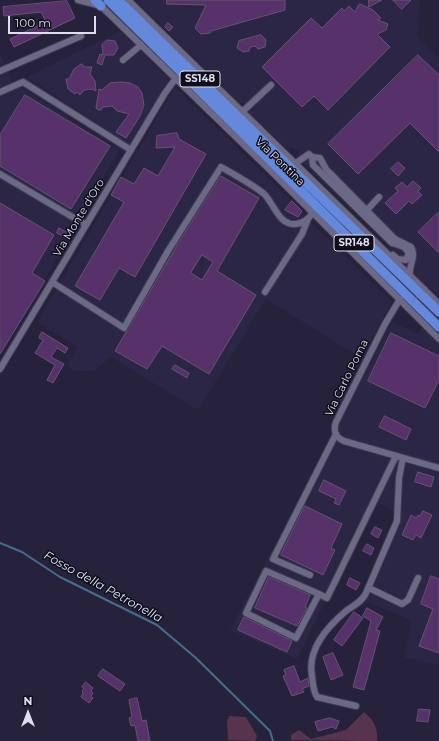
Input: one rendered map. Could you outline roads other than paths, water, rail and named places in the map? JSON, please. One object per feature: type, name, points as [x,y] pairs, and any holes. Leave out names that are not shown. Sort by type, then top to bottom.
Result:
[{"type":"highway","name":"Via Pontina","points":[[118,0],[281,159]]},
{"type":"highway","name":"Via Pontina","points":[[101,2],[270,159]]},
{"type":"highway","name":"SR148","points":[[270,159],[439,327]]},
{"type":"highway","name":"SR148","points":[[281,159],[439,312]]},
{"type":"street","points":[[78,0],[101,2]]},
{"type":"street","name":"Via Pontina","points":[[128,0],[439,304]]},
{"type":"street","name":"Via Pontina","points":[[101,2],[141,45],[313,212],[439,339]]},
{"type":"street","points":[[0,71],[81,36]]},
{"type":"street","points":[[123,60],[141,45]]},
{"type":"street","name":"Via Monte d'Oro","points":[[0,369],[131,150],[176,78]]},
{"type":"street","points":[[0,92],[23,82],[131,150]]},
{"type":"street","points":[[242,112],[270,86]]},
{"type":"street","points":[[311,155],[313,165],[392,243],[407,250],[409,253],[408,258],[403,261],[398,259],[370,236]]},
{"type":"street","points":[[296,163],[311,155],[320,158],[326,169],[395,239],[411,247],[414,255],[409,271],[410,276]]},
{"type":"street","points":[[52,282],[124,328],[168,251],[221,167],[265,195],[274,209],[287,222],[298,223],[308,219]]},
{"type":"street","points":[[0,174],[86,225]]},
{"type":"street","points":[[366,210],[379,197]]},
{"type":"street","points":[[265,292],[302,234],[308,219],[313,212]]},
{"type":"street","name":"Via Carlo Poma","points":[[400,299],[385,324],[336,422],[336,434],[344,441],[439,468]]},
{"type":"street","points":[[310,575],[273,559],[336,434]]},
{"type":"street","points":[[319,594],[296,638],[246,613],[266,571],[319,594],[327,598],[396,456]]},
{"type":"street","points":[[356,706],[324,700],[317,696],[314,691],[310,665],[313,652],[324,635],[341,616],[362,600],[369,588],[397,521],[399,478],[403,458]]},
{"type":"street","points":[[369,588],[402,604],[408,600],[418,578]]},
{"type":"waterway","name":"Fosso della Petronella","points":[[0,543],[22,552],[60,577],[157,625],[196,658],[270,731],[273,741]]}]
